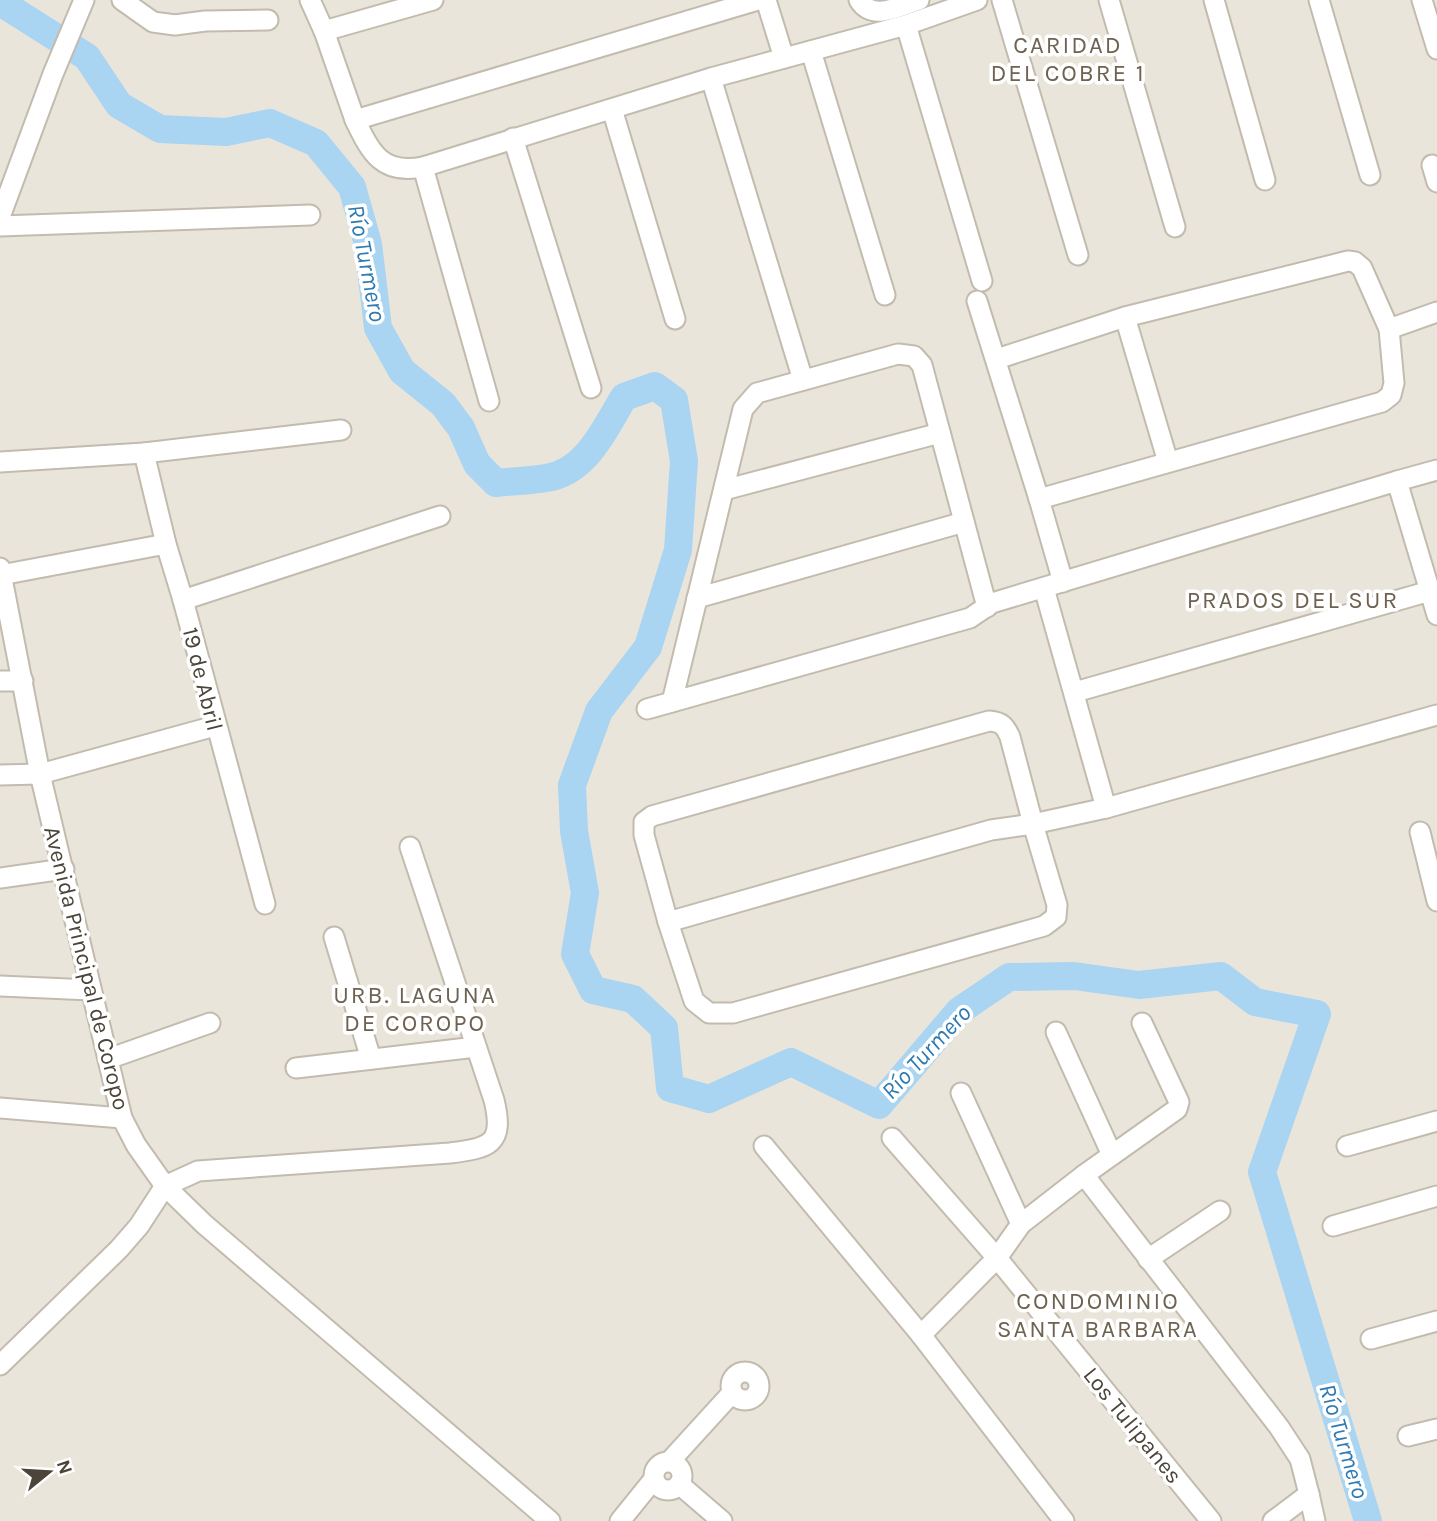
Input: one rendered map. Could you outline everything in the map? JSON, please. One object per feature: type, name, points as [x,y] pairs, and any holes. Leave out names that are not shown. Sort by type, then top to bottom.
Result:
[{"type":"street","points":[[122,0],[153,23],[174,25],[205,21],[268,20]]},
{"type":"street","points":[[310,0],[324,31],[355,120],[369,147],[387,164],[399,170],[423,167],[711,78],[906,25],[977,0]]},
{"type":"street","points":[[324,31],[433,0]]},
{"type":"street","points":[[355,120],[758,0]]},
{"type":"street","points":[[766,0],[784,58]]},
{"type":"street","points":[[859,0],[866,9],[876,12],[919,0]]},
{"type":"street","points":[[1002,0],[1078,255]]},
{"type":"street","points":[[1109,0],[1175,226]]},
{"type":"street","points":[[1214,0],[1265,180]]},
{"type":"street","points":[[1319,0],[1370,175]]},
{"type":"street","points":[[1428,1],[1437,49]]},
{"type":"street","points":[[0,216],[53,74],[81,9]]},
{"type":"street","points":[[906,25],[982,281]]},
{"type":"street","points":[[811,51],[885,295]]},
{"type":"street","points":[[711,78],[803,380]]},
{"type":"street","points":[[612,108],[675,319]]},
{"type":"street","points":[[513,138],[591,388]]},
{"type":"street","points":[[423,167],[489,401]]},
{"type":"street","points":[[0,226],[310,215]]},
{"type":"street","points":[[997,359],[1125,317],[1348,261],[1355,262],[1362,268],[1388,329],[1394,383],[1391,395],[1382,402],[1040,499]]},
{"type":"street","points":[[977,301],[1040,499],[1075,692],[1106,808]]},
{"type":"street","points":[[1388,329],[1437,312]]},
{"type":"street","points":[[1125,317],[1168,462]]},
{"type":"street","points":[[672,702],[743,409],[757,393],[898,354],[914,355],[922,365],[987,607]]},
{"type":"street","points":[[0,462],[144,453],[341,430]]},
{"type":"street","points":[[723,490],[940,433]]},
{"type":"street","name":"19 de Abril","points":[[144,453],[166,544],[265,904]]},
{"type":"street","points":[[647,709],[970,618],[992,603],[1437,470]]},
{"type":"street","points":[[1397,481],[1437,615]]},
{"type":"street","points":[[183,600],[440,516]]},
{"type":"street","points":[[697,597],[964,522]]},
{"type":"street","points":[[1,577],[166,544]]},
{"type":"street","name":"Avenida Principal de Coropo","points":[[1,577],[40,774],[91,990],[122,1118],[136,1145],[165,1186],[204,1224],[550,1521]]},
{"type":"street","points":[[1075,692],[1430,591]]},
{"type":"street","points":[[0,681],[23,681]]},
{"type":"street","points":[[668,922],[991,830],[1106,808],[1437,715]]},
{"type":"street","points":[[989,721],[1000,722],[1006,727],[1057,905],[1056,917],[1044,926],[733,1013],[709,1013],[694,1001],[668,922],[644,835],[644,822],[652,816],[989,721]]},
{"type":"street","points":[[0,775],[40,774],[215,726]]},
{"type":"street","points":[[1420,832],[1437,901]]},
{"type":"street","points":[[0,1365],[119,1249],[139,1226],[165,1186],[198,1171],[450,1153],[482,1147],[496,1133],[499,1120],[410,847]]},
{"type":"street","points":[[0,878],[64,869]]},
{"type":"street","points":[[334,937],[372,1059]]},
{"type":"street","points":[[0,986],[91,990]]},
{"type":"street","points":[[108,1059],[210,1023]]},
{"type":"street","points":[[921,1335],[997,1258],[1021,1224],[1179,1105],[1142,1023]]},
{"type":"street","points":[[1056,1032],[1112,1155]]},
{"type":"street","points":[[296,1068],[476,1047]]},
{"type":"street","points":[[961,1093],[1021,1224]]},
{"type":"street","points":[[0,1108],[122,1118]]},
{"type":"street","points":[[1347,1146],[1437,1121]]},
{"type":"street","name":"Los Tulipanes","points":[[892,1138],[997,1258],[1211,1521]]},
{"type":"street","points":[[764,1146],[921,1335],[1064,1521]]},
{"type":"street","points":[[1083,1175],[1279,1427],[1300,1459],[1315,1521]]},
{"type":"street","points":[[1333,1226],[1437,1196]]},
{"type":"street","points":[[1148,1259],[1220,1211]]},
{"type":"street","points":[[1371,1339],[1437,1321]]},
{"type":"street","points":[[633,1521],[736,1396]]},
{"type":"street","points":[[1408,1437],[1437,1429]]},
{"type":"street","points":[[620,1521],[669,1476]]},
{"type":"street","points":[[669,1476],[722,1521]]},
{"type":"street","points":[[1273,1521],[1309,1494]]},
{"type":"shaded area","points":[[0,0],[1437,0],[1437,1521],[0,1521]]},
{"type":"waterway","name":"Río Turmero","points":[[0,2],[87,57],[119,105],[160,129],[226,132],[270,123],[316,143],[352,187],[368,244],[378,328],[402,371],[443,404],[461,428],[477,464],[496,483],[546,478],[573,467],[584,458],[602,435],[624,397],[655,386],[674,400],[684,461],[678,550],[648,647],[599,711],[572,785],[574,831],[585,893],[575,954],[593,990],[633,999],[664,1028],[670,1088],[709,1099],[791,1062],[879,1105],[959,1011],[1009,977],[1074,976],[1139,985],[1221,976],[1255,1002],[1317,1014],[1262,1172],[1368,1521]]},
{"type":"district","name":"CARIDAD DEL COBRE 1","points":[[1068,59]]},
{"type":"district","name":"PRADOS DEL SUR","points":[[1293,600]]},
{"type":"district","name":"URB. LAGUNA DE COROPO","points":[[415,1009]]},
{"type":"district","name":"CONDOMINIO SANTA BARBARA","points":[[1098,1315]]}]
